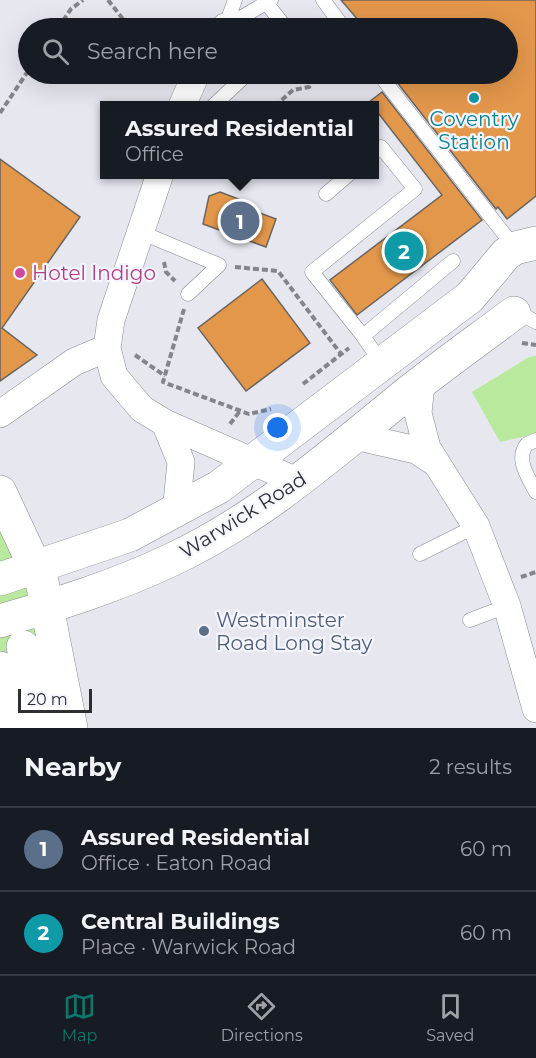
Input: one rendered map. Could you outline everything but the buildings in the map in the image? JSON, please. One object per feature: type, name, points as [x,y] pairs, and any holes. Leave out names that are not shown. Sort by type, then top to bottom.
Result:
[{"type":"main road","name":"Warwick Road","points":[[0,621],[85,596],[172,560],[261,508],[299,482],[421,384],[528,316],[498,299],[493,283],[523,250]]},
{"type":"main road","name":"Warwick Road","points":[[0,579],[37,569],[130,534],[176,512],[219,487],[470,297],[523,250]]},
{"type":"main road","points":[[0,492],[37,569],[48,608],[71,728]]},
{"type":"main road","points":[[11,657],[13,728]]},
{"type":"main road","points":[[11,657],[46,728]]},
{"type":"street","points":[[184,101],[191,84]]},
{"type":"street","points":[[159,179],[111,320],[107,348],[114,376],[126,393],[142,409],[165,423],[299,482]]},
{"type":"street","points":[[0,414],[75,362],[107,348]]},
{"type":"street","points":[[421,384],[418,413],[420,427],[436,463],[476,526],[507,606],[536,709]]},
{"type":"street","points":[[165,423],[181,462],[176,512]]},
{"type":"street","points":[[355,436],[416,450],[436,463]]},
{"type":"lane","points":[[228,18],[235,0]]},
{"type":"lane","points":[[323,0],[337,18]]},
{"type":"lane","points":[[241,18],[269,2],[279,18]]},
{"type":"lane","points":[[217,101],[236,84]]},
{"type":"lane","points":[[388,84],[443,147],[464,184],[523,250]]},
{"type":"lane","points":[[379,149],[381,147],[415,189],[312,272],[363,336],[382,364]]},
{"type":"lane","points":[[464,184],[470,171]]},
{"type":"lane","points":[[326,194],[343,179]]},
{"type":"lane","points":[[140,232],[219,265],[188,294]]},
{"type":"lane","points":[[363,336],[453,261]]},
{"type":"lane","points":[[536,440],[527,444],[522,457],[523,467],[536,492]]},
{"type":"lane","points":[[420,554],[476,526]]},
{"type":"lane","points":[[470,620],[507,606]]},
{"type":"path","points":[[64,18],[71,9],[83,0]]},
{"type":"path","points":[[108,0],[122,18]]},
{"type":"path","points":[[0,113],[19,84]]},
{"type":"path","points":[[280,101],[293,90],[309,87],[311,84]]},
{"type":"path","points":[[219,265],[278,271],[341,354],[299,388]]},
{"type":"path","points":[[168,369],[163,382],[249,414],[269,411],[276,405]]},
{"type":"green space","points":[[536,356],[536,434],[500,442],[472,392],[529,357]]},
{"type":"green space","points":[[0,526],[16,556],[45,641],[0,654]]},
{"type":"place","name":"Coventry Station","points":[[474,98]]},
{"type":"place","name":"Assured Residential","points":[[240,221]]},
{"type":"place","name":"Central Buildings","points":[[404,251]]},
{"type":"place","name":"Hotel Indigo","points":[[20,273]]},
{"type":"place","name":"Westminster Road Long Stay","points":[[204,631]]}]
